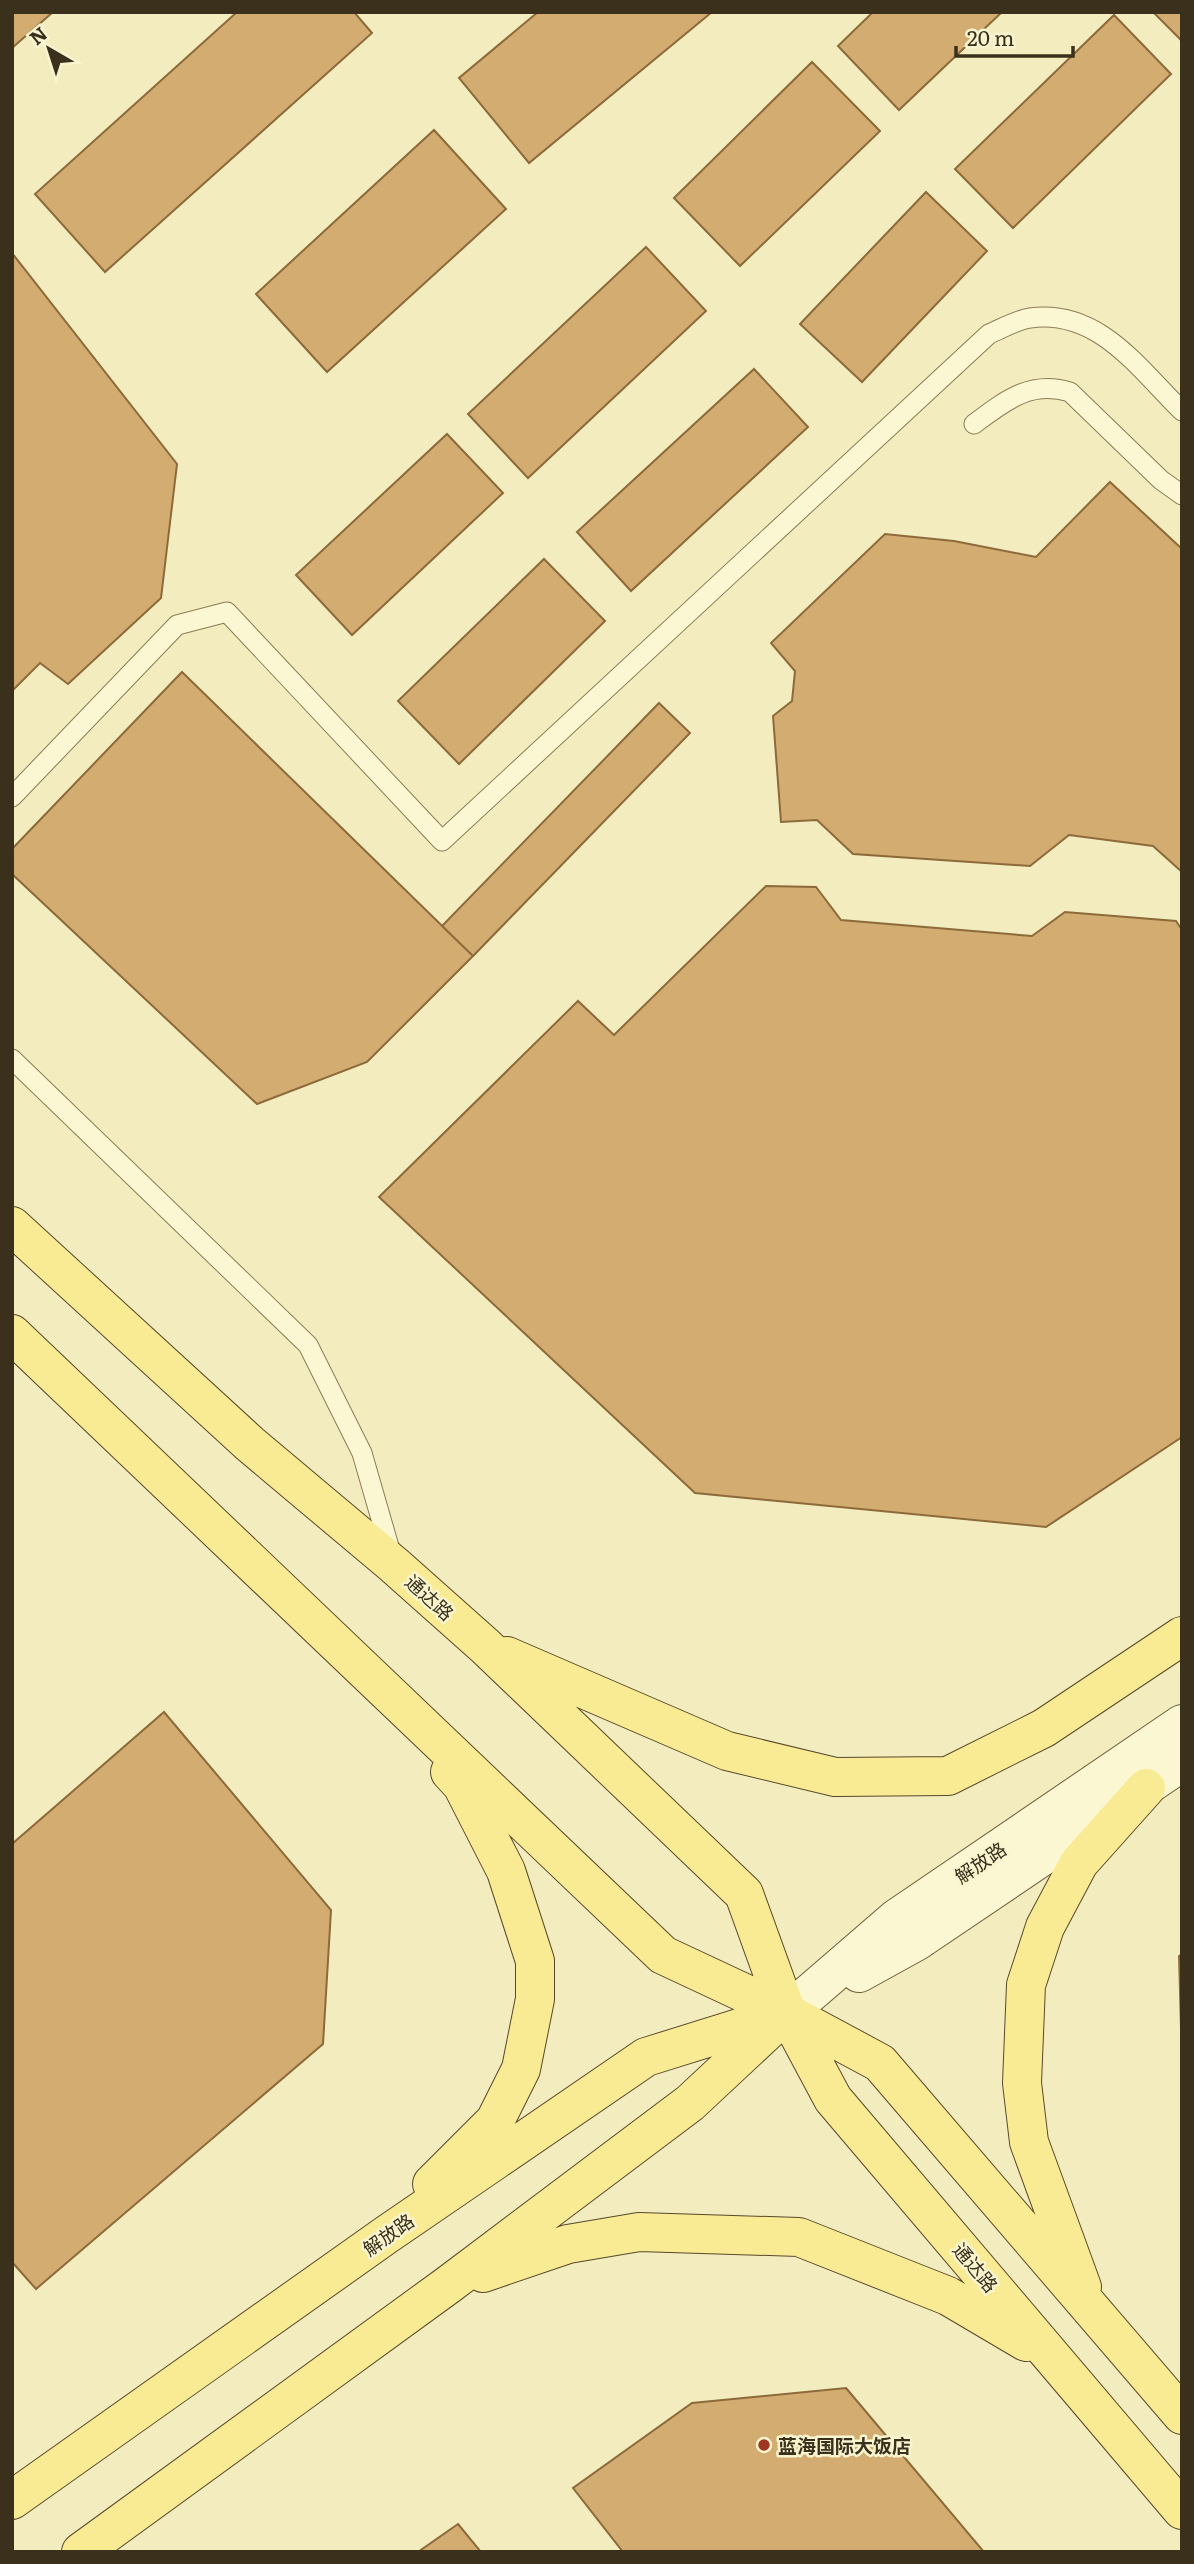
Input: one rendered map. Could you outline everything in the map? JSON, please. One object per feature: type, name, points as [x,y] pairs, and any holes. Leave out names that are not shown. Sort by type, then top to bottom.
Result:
[{"type":"main road","name":"通达路","points":[[12,1226],[250,1444],[394,1565],[485,1646],[744,1894],[787,2013],[833,2099],[1182,2510]]},
{"type":"main road","points":[[12,1334],[663,1955],[787,2013],[880,2063],[1182,2415]]},
{"type":"main road","points":[[485,1646],[727,1751],[835,1777],[948,1776],[1044,1728],[1182,1636]]},
{"type":"main road","points":[[360,1666],[462,1785],[506,1871],[534,1961],[536,1999],[520,2069],[495,2121],[456,2157],[386,2235]]},
{"type":"main road","name":"解放路","points":[[81,2552],[448,2285],[690,2103],[787,2013],[897,1918],[1182,1724]]},
{"type":"main road","name":"解放路","points":[[12,2500],[386,2235],[646,2057],[787,2013],[917,1941],[1182,1762]]},
{"type":"main road","points":[[1091,2312],[1029,2142],[1021,2083],[1026,1985],[1045,1927],[1079,1863],[1146,1787]]},
{"type":"main road","points":[[448,2285],[568,2244],[639,2232],[799,2237],[948,2296],[1054,2359]]},
{"type":"lane","points":[[12,797],[177,625],[227,612],[442,841],[989,334],[1028,318],[1072,320],[1103,333],[1182,411]]},
{"type":"lane","points":[[974,424],[1008,399],[1028,390],[1051,386],[1070,392],[1161,480],[1182,495]]},
{"type":"lane","points":[[12,1059],[308,1346],[362,1452],[394,1565]]},
{"type":"building","points":[[12,12],[53,12],[12,48]]},
{"type":"building","points":[[237,12],[354,12],[372,33],[105,272],[35,194]]},
{"type":"building","points":[[538,12],[712,12],[529,163],[459,78]]},
{"type":"building","points":[[873,12],[1002,12],[899,110],[838,46]]},
{"type":"building","points":[[1153,12],[1182,12],[1182,41]]},
{"type":"building","points":[[1114,15],[1171,74],[1013,228],[955,169]]},
{"type":"building","points":[[812,62],[880,131],[740,266],[674,198]]},
{"type":"building","points":[[434,130],[506,209],[327,372],[256,294]]},
{"type":"building","points":[[926,192],[987,251],[862,382],[800,324]]},
{"type":"building","points":[[646,247],[706,311],[528,478],[468,414]]},
{"type":"building","points":[[12,253],[177,464],[161,598],[68,684],[40,663],[12,691]]},
{"type":"building","points":[[754,369],[808,427],[631,591],[577,532]]},
{"type":"building","points":[[447,434],[503,493],[352,635],[296,575]]},
{"type":"building","points":[[1110,482],[1182,549],[1182,872],[1153,846],[1069,835],[1030,866],[853,854],[817,820],[781,822],[773,716],[792,701],[795,671],[771,643],[885,534],[954,541],[1036,557]]},
{"type":"building","points":[[544,559],[605,621],[459,764],[398,701]]},
{"type":"building","points":[[182,672],[473,956],[367,1062],[257,1104],[12,874],[12,849]]},
{"type":"building","points":[[659,703],[690,733],[473,956],[442,926]]},
{"type":"building","points":[[766,886],[816,887],[841,920],[1032,936],[1065,912],[1176,921],[1182,930],[1182,1437],[1046,1527],[695,1493],[379,1197],[578,1001],[614,1035]]},
{"type":"building","points":[[164,1712],[331,1910],[323,2044],[36,2289],[12,2262],[12,1844]]},
{"type":"building","points":[[1182,1954],[1182,2063],[1179,1956]]},
{"type":"building","name":"蓝海国际大饭店","points":[[846,2388],[984,2552],[623,2552],[573,2488],[692,2403]]},
{"type":"building","points":[[458,2524],[481,2552],[418,2552]]},
{"type":"place","name":"蓝海国际大饭店","points":[[764,2445]]}]
